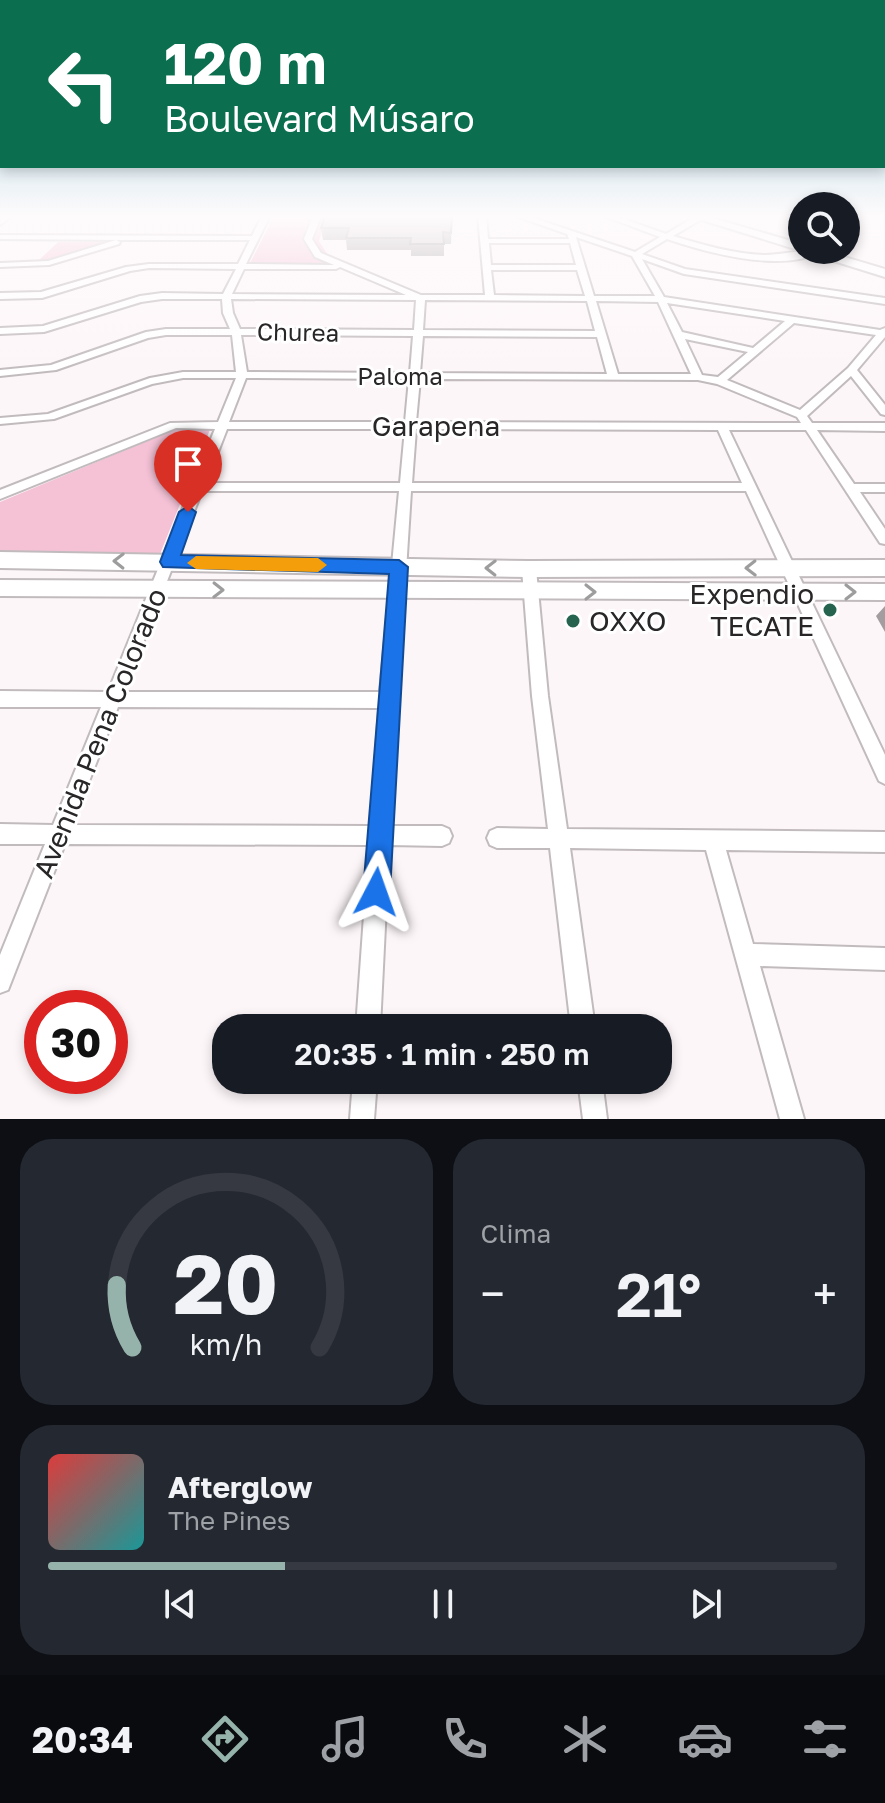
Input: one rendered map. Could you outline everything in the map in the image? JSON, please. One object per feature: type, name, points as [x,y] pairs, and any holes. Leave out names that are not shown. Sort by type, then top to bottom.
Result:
[{"type":"street","points":[[0,296],[53,292],[136,268]]},
{"type":"street","points":[[226,297],[239,268]]},
{"type":"street","points":[[343,268],[421,298]]},
{"type":"street","points":[[487,268],[490,299]]},
{"type":"street","points":[[580,268],[614,378]]},
{"type":"street","points":[[643,268],[680,335],[698,377]]},
{"type":"street","points":[[675,268],[885,301]]},
{"type":"street","points":[[0,331],[44,329],[148,297],[226,297],[661,299],[884,333]]},
{"type":"street","name":"Avenida Pena Colorado","points":[[0,982],[242,376],[236,332],[228,313],[226,297]]},
{"type":"street","points":[[369,1014],[388,700],[421,298]]},
{"type":"street","points":[[720,381],[793,319]]},
{"type":"street","name":"Churea","points":[[0,373],[52,368],[156,333],[602,334]]},
{"type":"street","points":[[884,333],[852,370],[801,415],[885,539]]},
{"type":"street","points":[[680,335],[756,351]]},
{"type":"street","points":[[852,370],[885,412]]},
{"type":"street","name":"Paloma","points":[[0,421],[50,417],[161,378],[183,375],[698,377],[720,381],[801,415]]},
{"type":"street","name":"Garapena","points":[[0,495],[164,428],[222,425],[885,427]]},
{"type":"street","points":[[722,427],[885,775]]},
{"type":"street","points":[[0,483],[27,484]]},
{"type":"street","points":[[197,487],[749,487]]},
{"type":"street","points":[[852,488],[885,488]]},
{"type":"street","points":[[0,560],[529,569],[885,568]]},
{"type":"street","points":[[529,569],[558,839],[581,1014]]},
{"type":"street","points":[[0,588],[885,592]]},
{"type":"street","points":[[0,699],[388,700]]},
{"type":"street","points":[[0,834],[442,836]]},
{"type":"street","points":[[497,838],[885,842]]},
{"type":"street","points":[[713,840],[792,1119]]},
{"type":"street","points":[[745,955],[885,959]]},
{"type":"street","points":[[362,1119],[364,1094]]},
{"type":"street","points":[[592,1094],[595,1119]]},
{"type":"shaded area","points":[[181,427],[211,427],[160,554],[0,553],[0,502]]},
{"type":"slow traffic","points":[[196,563],[318,565]]},
{"type":"place","name":"Expendio TECATE","points":[[830,610]]},
{"type":"place","name":"OXXO","points":[[573,621]]},
{"type":"route","points":[[188,512],[169,562],[399,567],[376,892]]}]
